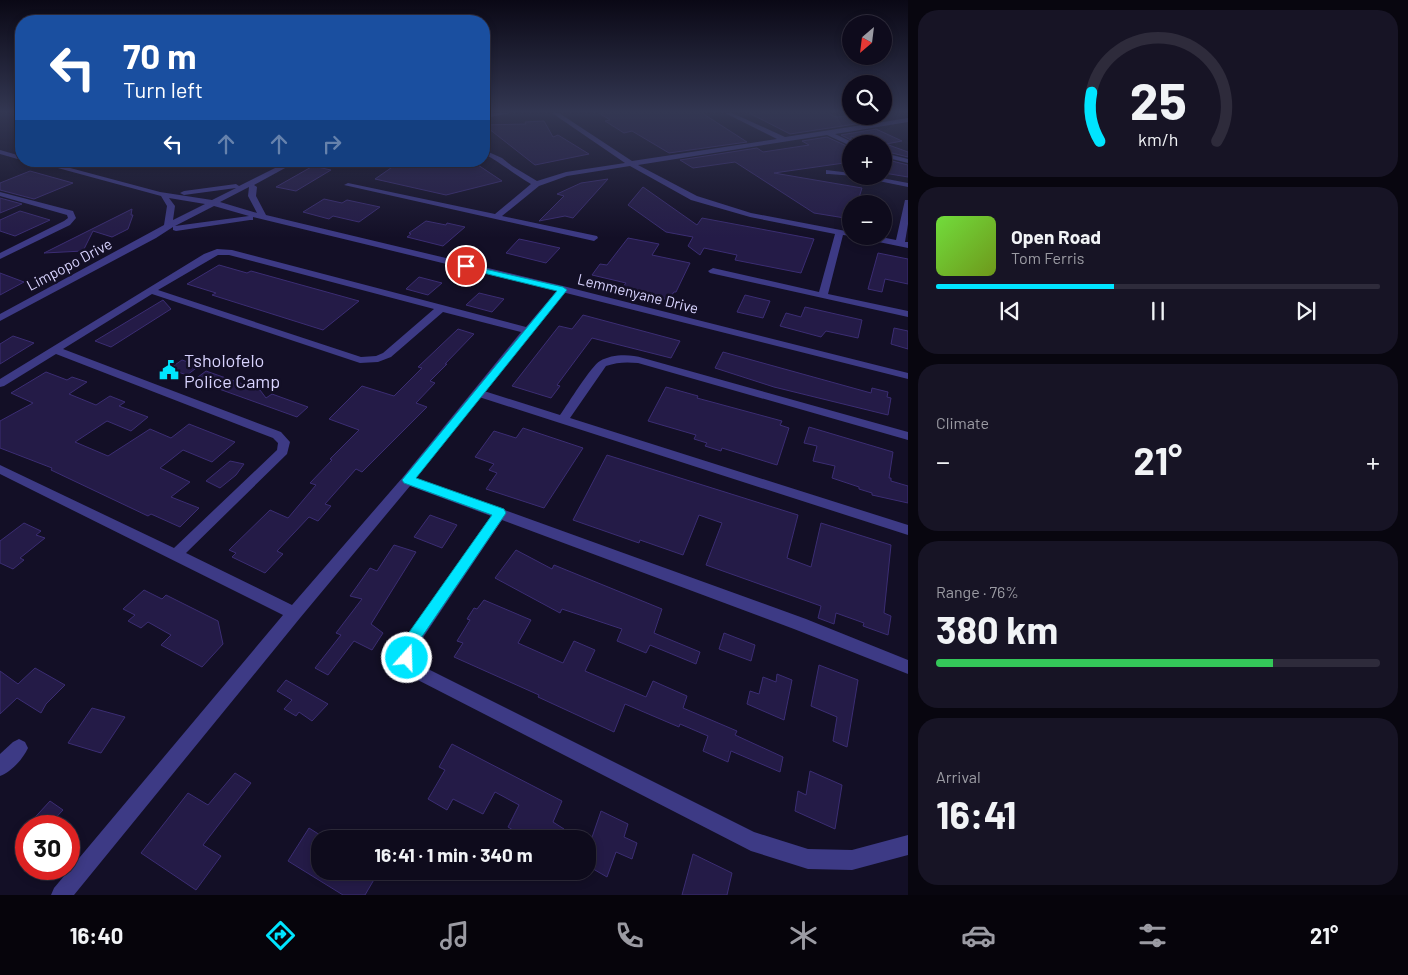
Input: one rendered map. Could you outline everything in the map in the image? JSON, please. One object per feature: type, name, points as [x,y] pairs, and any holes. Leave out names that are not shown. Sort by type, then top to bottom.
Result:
[{"type":"street","points":[[490,155],[500,159],[509,168],[536,184]]},
{"type":"street","points":[[618,155],[676,190],[720,208],[840,232],[823,295]]},
{"type":"street","points":[[496,217],[536,184],[566,174],[682,155]]},
{"type":"street","points":[[892,157],[908,161]]},
{"type":"street","points":[[58,167],[213,206],[250,218]]},
{"type":"street","points":[[213,206],[284,167]]},
{"type":"street","points":[[829,172],[842,174]]},
{"type":"street","points":[[892,182],[908,185]]},
{"type":"street","points":[[348,184],[594,238]]},
{"type":"street","points":[[165,195],[249,186]]},
{"type":"street","points":[[249,186],[262,215]]},
{"type":"street","name":"Limpopo Drive","points":[[172,227],[204,208],[222,205],[249,186]]},
{"type":"street","points":[[0,194],[72,216],[67,223],[0,256]]},
{"type":"street","points":[[165,195],[204,208]]},
{"type":"street","points":[[165,195],[171,206],[172,227],[250,218],[273,220]]},
{"type":"street","points":[[904,244],[908,202]]},
{"type":"street","points":[[222,205],[262,215],[273,220]]},
{"type":"street","name":"Limpopo Drive","points":[[0,318],[213,206]]},
{"type":"street","name":"Lemmenyane Drive","points":[[273,220],[908,376]]},
{"type":"street","points":[[0,247],[10,250]]},
{"type":"street","points":[[0,384],[206,256],[223,252],[528,331]]},
{"type":"street","points":[[713,271],[908,314]]},
{"type":"street","points":[[61,895],[294,613],[408,480],[477,392],[563,290]]},
{"type":"street","points":[[151,291],[360,360],[378,359],[387,355],[441,308]]},
{"type":"street","points":[[56,350],[277,435],[284,442],[283,451],[175,555]]},
{"type":"street","points":[[564,418],[602,364],[608,361],[628,359],[908,436]]},
{"type":"street","points":[[477,392],[564,418],[908,530]]},
{"type":"street","points":[[0,469],[294,613]]},
{"type":"street","points":[[408,480],[800,624],[908,667]]},
{"type":"street","points":[[500,513],[410,643],[407,658],[418,672],[751,841],[808,860],[852,860],[908,845]]},
{"type":"street","points":[[0,767],[19,748]]},
{"type":"building","points":[[522,155],[585,155],[535,165]]},
{"type":"building","points":[[714,155],[842,155],[842,163],[774,173],[862,188],[860,195],[842,195],[842,218],[814,213],[735,162],[693,168],[680,160]]},
{"type":"building","points":[[892,161],[908,165],[908,177],[892,174]]},
{"type":"building","points":[[311,167],[331,170],[296,191],[276,187]]},
{"type":"building","points":[[392,167],[481,167],[502,181],[446,195],[375,179]]},
{"type":"building","points":[[30,171],[73,183],[34,199],[0,190],[0,183]]},
{"type":"building","points":[[608,179],[573,218],[565,216],[539,221],[564,196],[557,194],[581,183]]},
{"type":"building","points":[[643,187],[697,225],[702,218],[814,239],[801,273],[735,260],[737,255],[704,248],[700,255],[688,246],[693,237],[666,232],[628,205]]},
{"type":"building","points":[[0,198],[22,204],[0,213]]},
{"type":"building","points":[[324,199],[342,203],[347,200],[380,207],[359,222],[333,216],[329,219],[303,212]]},
{"type":"building","points":[[132,209],[131,215],[133,215],[128,229],[112,237],[93,231],[83,251],[44,253]]},
{"type":"building","points":[[20,211],[50,220],[15,236],[0,231],[0,220]]},
{"type":"building","points":[[426,221],[465,227],[443,246],[407,237],[411,234],[409,233]]},
{"type":"building","points":[[628,238],[659,244],[652,255],[690,263],[676,292],[668,300],[622,288],[626,283],[592,275],[600,264],[607,265]]},
{"type":"building","points":[[519,239],[560,248],[546,263],[506,253]]},
{"type":"building","points":[[878,253],[908,259],[908,284],[885,279],[882,292],[868,289]]},
{"type":"building","points":[[219,265],[247,273],[251,271],[359,301],[323,330],[212,295],[216,293],[187,284]]},
{"type":"building","points":[[0,273],[24,282],[0,295]]},
{"type":"building","points":[[419,277],[442,283],[428,295],[406,289]]},
{"type":"building","points":[[479,293],[504,299],[492,312],[466,305]]},
{"type":"building","points":[[745,295],[770,301],[763,318],[737,312]]},
{"type":"building","points":[[163,300],[171,309],[111,347],[95,341]]},
{"type":"building","points":[[805,307],[862,320],[858,338],[826,331],[821,337],[780,326],[786,313],[801,317]]},
{"type":"building","points":[[583,315],[680,341],[671,358],[592,338],[557,385],[560,386],[551,398],[512,386],[559,326],[572,329]]},
{"type":"building","points":[[894,328],[908,331],[908,349],[891,344]]},
{"type":"building","points":[[458,329],[474,334],[430,381],[435,383],[416,403],[427,407],[362,472],[356,469],[325,504],[331,506],[318,521],[309,517],[277,551],[283,554],[265,573],[232,557],[236,553],[229,550],[270,510],[288,518],[316,485],[310,483],[332,460],[330,459],[359,430],[329,419],[362,386],[394,396],[422,368],[418,367]]},
{"type":"building","points":[[13,336],[34,343],[0,364],[0,344]]},
{"type":"building","points":[[723,352],[871,393],[872,388],[888,392],[887,397],[891,398],[888,415],[774,387],[715,368]]},
{"type":"building","points":[[182,360],[199,366],[187,375],[169,369]]},
{"type":"building","points":[[206,371],[260,390],[266,398],[272,394],[308,407],[297,417],[194,380]]},
{"type":"building","points":[[46,372],[67,380],[72,377],[87,382],[69,394],[96,405],[110,396],[125,402],[119,406],[148,417],[131,431],[107,421],[75,442],[108,456],[150,429],[171,438],[189,424],[235,442],[212,462],[183,450],[160,468],[190,482],[171,497],[199,508],[180,527],[151,514],[148,516],[51,470],[52,468],[0,448],[0,421],[33,403],[11,393]]},
{"type":"building","points":[[666,387],[698,396],[697,398],[782,421],[780,425],[789,428],[777,465],[722,448],[721,451],[705,446],[707,443],[694,439],[696,435],[648,421]]},
{"type":"building","points":[[809,427],[893,452],[889,478],[891,478],[891,481],[908,486],[908,503],[872,495],[872,493],[859,489],[859,487],[832,478],[835,466],[813,461],[817,446],[804,443]]},
{"type":"building","points":[[523,428],[583,448],[544,508],[486,489],[497,473],[489,470],[494,464],[475,457],[494,431],[516,438]]},
{"type":"building","points":[[607,455],[798,515],[787,558],[811,567],[821,523],[891,545],[884,613],[891,616],[888,635],[863,626],[864,623],[836,613],[834,624],[818,618],[821,606],[706,565],[722,523],[699,515],[683,555],[640,540],[639,543],[573,520]]},
{"type":"building","points":[[230,461],[244,464],[236,475],[220,488],[206,481]]},
{"type":"building","points":[[430,515],[457,525],[442,548],[414,537]]},
{"type":"building","points":[[24,523],[41,531],[36,535],[45,538],[20,558],[24,560],[13,569],[0,563],[0,541]]},
{"type":"building","points":[[394,545],[416,552],[371,624],[383,633],[372,650],[354,641],[328,675],[315,668],[341,635],[336,633],[362,599],[350,596],[370,568],[377,571]]},
{"type":"building","points":[[516,550],[552,569],[554,565],[662,609],[654,633],[700,652],[696,664],[650,645],[646,653],[617,641],[622,629],[562,609],[560,613],[495,578]]},
{"type":"building","points":[[144,590],[162,599],[166,595],[218,621],[223,644],[202,667],[161,645],[171,635],[148,622],[141,628],[128,621],[135,615],[123,609]]},
{"type":"building","points":[[484,600],[531,620],[518,643],[563,663],[574,641],[595,650],[585,671],[646,697],[653,681],[687,696],[683,708],[737,731],[735,735],[783,757],[780,772],[731,751],[728,762],[703,751],[708,736],[680,724],[679,727],[625,704],[614,732],[538,697],[539,695],[454,657],[463,643],[457,641],[470,620],[467,619],[474,608],[477,609]]},
{"type":"building","points":[[724,633],[755,645],[751,661],[719,649]]},
{"type":"building","points":[[819,665],[858,680],[847,747],[833,741],[837,717],[811,706]]},
{"type":"building","points":[[35,668],[65,685],[46,704],[41,713],[17,698],[0,714],[0,671],[18,684]]},
{"type":"building","points":[[777,674],[792,680],[784,720],[747,704],[750,691],[759,694],[763,677],[776,682]]},
{"type":"building","points":[[286,680],[328,704],[312,721],[299,712],[296,716],[284,709],[292,700],[277,691]]},
{"type":"building","points":[[92,708],[125,717],[101,753],[68,743]]},
{"type":"building","points":[[452,744],[562,801],[553,822],[564,830],[513,830],[508,827],[519,805],[495,792],[483,814],[453,799],[447,810],[428,799],[445,770],[439,767]]},
{"type":"building","points":[[810,771],[842,785],[835,829],[795,811],[798,791],[806,795]]},
{"type":"building","points":[[235,773],[251,783],[203,845],[221,856],[196,890],[141,853],[188,793],[208,805]]},
{"type":"building","points":[[50,801],[63,810],[58,815],[37,815]]},
{"type":"building","points":[[601,811],[628,824],[624,837],[637,843],[632,859],[616,852],[607,877],[596,871],[594,830]]},
{"type":"building","points":[[309,828],[312,830],[311,875],[288,861]]},
{"type":"building","points":[[693,854],[732,873],[727,895],[682,895]]},
{"type":"building","points":[[319,880],[374,880],[365,895],[343,895]]},
{"type":"place","name":"Tsholofelo Police Camp","points":[[169,370]]},
{"type":"route","points":[[407,658],[407,650],[410,643],[500,513],[408,480],[477,392],[563,290],[466,266]]}]
